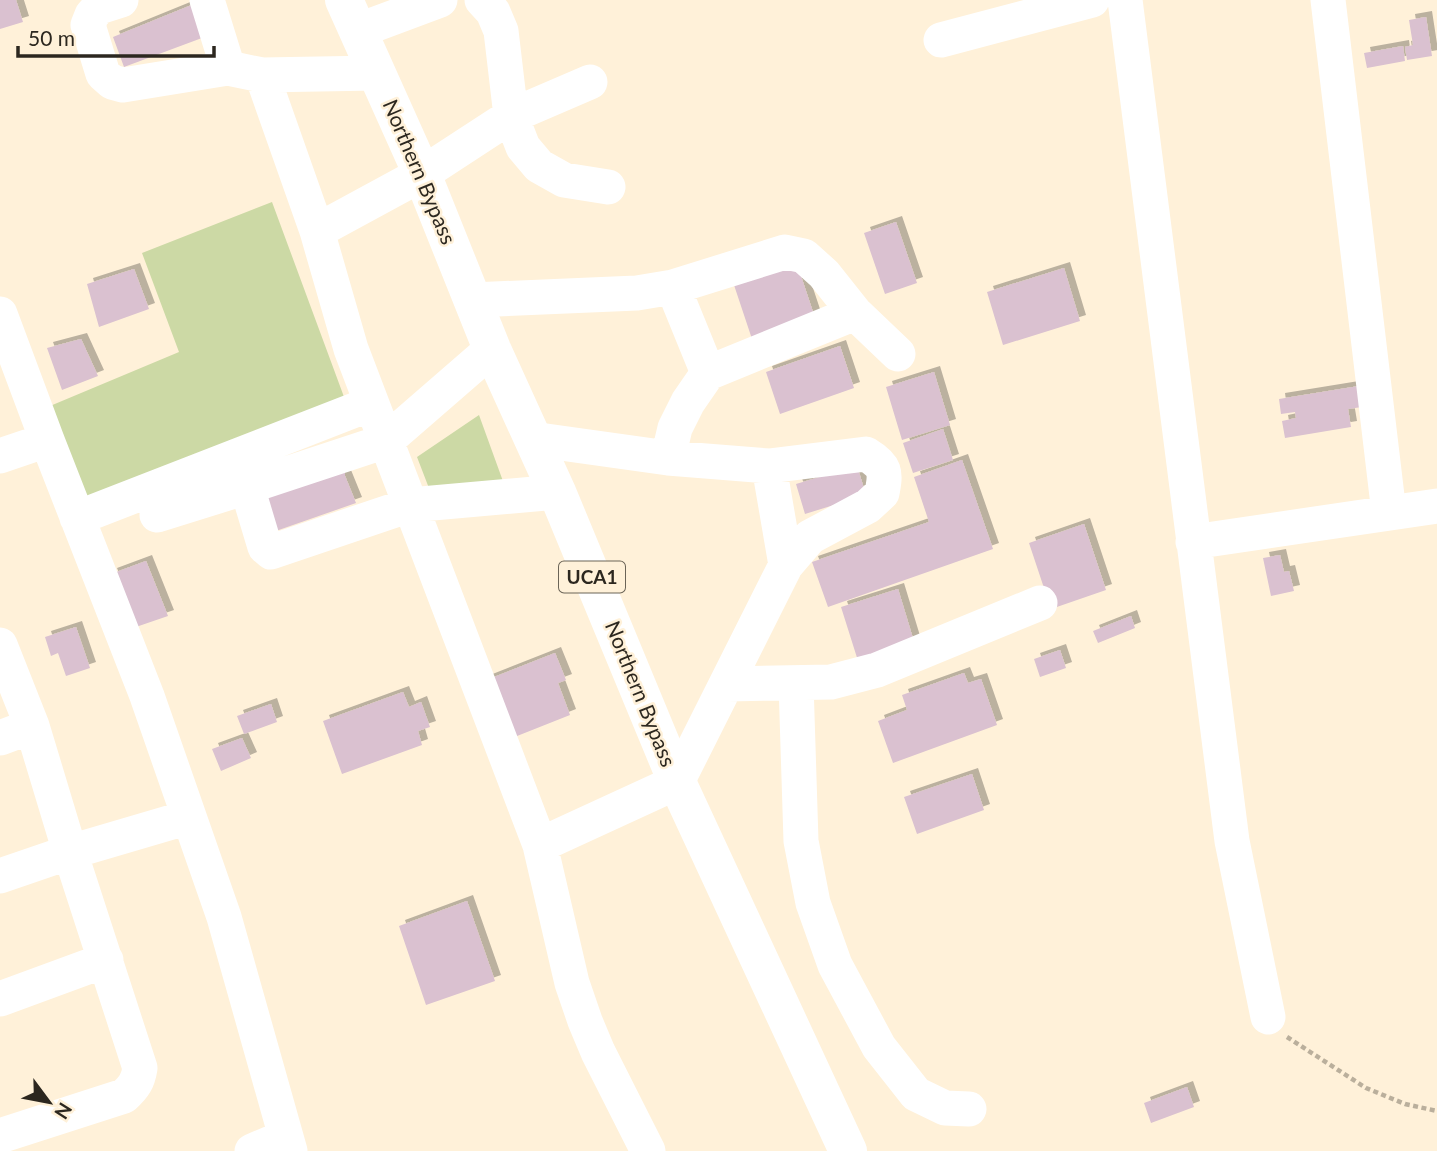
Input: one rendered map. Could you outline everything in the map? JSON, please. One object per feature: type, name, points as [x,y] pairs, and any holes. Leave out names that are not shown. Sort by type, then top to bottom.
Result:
[{"type":"main road","name":"Northern Bypass","points":[[351,15],[422,174],[492,349],[557,492],[677,782],[848,1151]]},
{"type":"street","points":[[121,0],[99,7],[88,25],[103,74],[112,82],[123,85],[228,68],[262,75],[376,73]]},
{"type":"street","points":[[207,0],[228,68]]},
{"type":"street","points":[[351,15],[440,0]]},
{"type":"street","points":[[482,0],[493,12],[501,31],[510,116],[523,147],[539,166],[564,180],[607,187]]},
{"type":"street","points":[[941,40],[1092,0]]},
{"type":"street","points":[[1125,0],[1232,841],[1268,1017]]},
{"type":"street","points":[[1328,0],[1389,513]]},
{"type":"street","points":[[262,75],[317,231],[351,349],[540,845],[572,983],[585,1021],[648,1151]]},
{"type":"street","points":[[317,231],[422,174],[510,116],[590,82]]},
{"type":"street","points":[[472,300],[637,293],[673,287],[785,252],[804,256],[824,274],[855,313],[898,354]]},
{"type":"street","points":[[673,287],[708,373]]},
{"type":"street","points":[[668,458],[675,428],[688,402],[708,373],[855,313]]},
{"type":"street","points":[[0,314],[147,696],[224,917],[288,1144],[252,1151]]},
{"type":"street","points":[[157,515],[386,441],[492,349]]},
{"type":"street","points":[[77,518],[371,402]]},
{"type":"street","points":[[532,439],[668,458],[769,467],[866,454],[878,461],[885,475],[882,493],[868,506],[810,537],[786,565],[677,782],[540,845]]},
{"type":"street","points":[[0,456],[47,440]]},
{"type":"street","points":[[769,467],[786,565]]},
{"type":"street","points":[[247,487],[265,547],[271,552],[410,505],[557,492]]},
{"type":"street","points":[[1193,542],[1437,506]]},
{"type":"street","points":[[727,684],[831,682],[877,670],[1040,603]]},
{"type":"street","points":[[0,645],[16,732],[70,852],[140,1068],[138,1081],[124,1096],[0,1136]]},
{"type":"street","points":[[796,683],[801,841],[813,903],[835,965],[879,1047],[916,1094],[945,1108],[969,1109]]},
{"type":"street","points":[[0,876],[189,817]]},
{"type":"street","points":[[0,999],[106,960]]},
{"type":"path","points":[[1268,1017],[1276,1031],[1366,1088],[1405,1104],[1437,1111]]},
{"type":"green space","points":[[272,202],[347,405],[87,505],[50,406],[179,352],[142,253]]},
{"type":"green space","points":[[479,415],[504,484],[432,496],[417,457]]},
{"type":"building","points":[[0,0],[16,0],[23,22],[0,29]]},
{"type":"building","points":[[199,2],[210,35],[124,67],[113,37]]},
{"type":"building","points":[[1426,17],[1432,56],[1407,60],[1405,47],[1413,45],[1409,20]]},
{"type":"building","points":[[1403,46],[1405,61],[1367,68],[1364,53]]},
{"type":"building","points":[[896,222],[917,283],[885,294],[864,233]]},
{"type":"building","points":[[796,261],[816,321],[753,342],[733,282]]},
{"type":"building","points":[[1064,268],[1080,321],[1003,345],[987,292]]},
{"type":"building","points":[[134,269],[149,309],[99,327],[87,284]]},
{"type":"building","points":[[81,339],[98,376],[62,390],[47,348]]},
{"type":"building","points":[[840,346],[854,388],[780,414],[766,372]]},
{"type":"building","points":[[934,372],[950,425],[902,440],[886,387]]},
{"type":"building","points":[[1359,386],[1362,407],[1348,409],[1351,427],[1285,438],[1282,421],[1296,418],[1295,412],[1281,414],[1279,399]]},
{"type":"building","points":[[943,429],[953,460],[913,473],[903,443]]},
{"type":"building","points":[[962,460],[993,549],[828,607],[812,562],[929,522],[914,477]]},
{"type":"building","points":[[857,466],[866,495],[805,514],[796,484]]},
{"type":"building","points":[[345,472],[356,503],[273,532],[263,499]]},
{"type":"building","points":[[1084,524],[1106,590],[1051,609],[1029,543]]},
{"type":"building","points":[[1280,555],[1284,572],[1289,571],[1294,591],[1271,596],[1263,558]]},
{"type":"building","points":[[146,561],[168,616],[133,628],[111,574]]},
{"type":"building","points":[[898,589],[915,645],[859,664],[841,607]]},
{"type":"building","points":[[1131,616],[1135,628],[1098,643],[1093,631]]},
{"type":"building","points":[[76,627],[90,668],[66,676],[58,653],[51,656],[45,637]]},
{"type":"building","points":[[1060,650],[1066,668],[1040,677],[1034,659]]},
{"type":"building","points":[[555,653],[566,680],[558,683],[570,715],[507,740],[484,681]]},
{"type":"building","points":[[964,673],[968,683],[981,679],[997,725],[893,763],[878,721],[907,710],[902,695]]},
{"type":"building","points":[[403,692],[409,707],[421,702],[430,727],[418,731],[422,745],[342,774],[323,721]]},
{"type":"building","points":[[271,704],[277,722],[244,734],[237,716]]},
{"type":"building","points":[[242,738],[251,758],[221,771],[212,749]]},
{"type":"building","points":[[972,774],[984,810],[917,834],[904,797]]},
{"type":"building","points":[[467,901],[495,981],[426,1005],[399,926]]},
{"type":"building","points":[[1187,1087],[1194,1107],[1151,1123],[1144,1103]]}]
